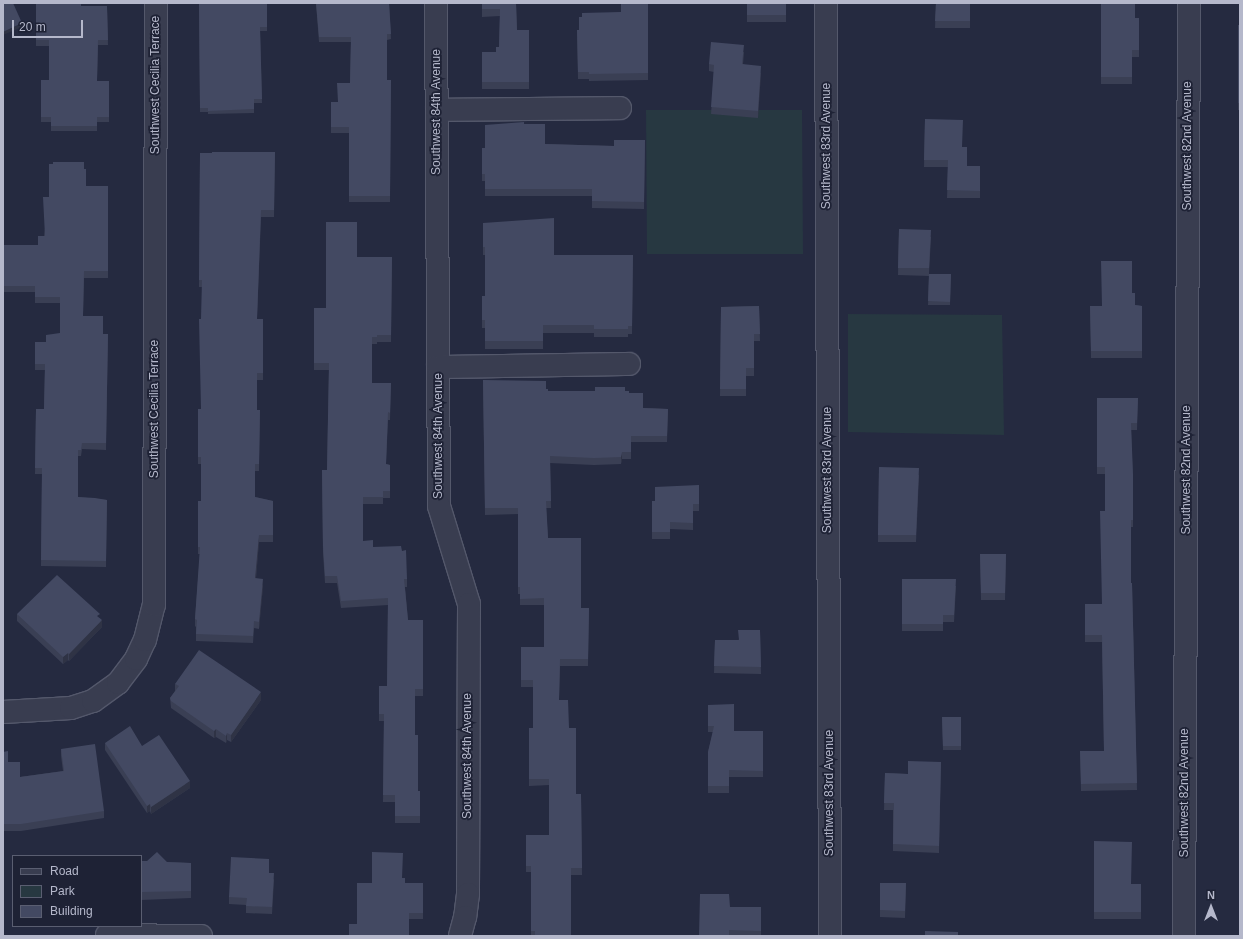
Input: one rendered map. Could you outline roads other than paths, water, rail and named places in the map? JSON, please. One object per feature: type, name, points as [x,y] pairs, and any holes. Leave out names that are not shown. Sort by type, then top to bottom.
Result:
[{"type":"street","name":"Southwest Cecilia Terrace","points":[[3,712],[71,708],[93,701],[118,683],[136,659],[145,640],[154,605],[156,3]]},
{"type":"street","name":"Southwest 84th Avenue","points":[[436,3],[439,506],[469,604],[468,894],[465,917],[460,936]]},
{"type":"street","name":"Southwest 83rd Avenue","points":[[826,3],[830,936]]},
{"type":"street","name":"Southwest 82nd Avenue","points":[[1184,936],[1189,3]]},
{"type":"street","points":[[437,110],[620,108]]},
{"type":"street","points":[[438,367],[629,364]]},
{"type":"street","points":[[107,935],[200,936]]}]
